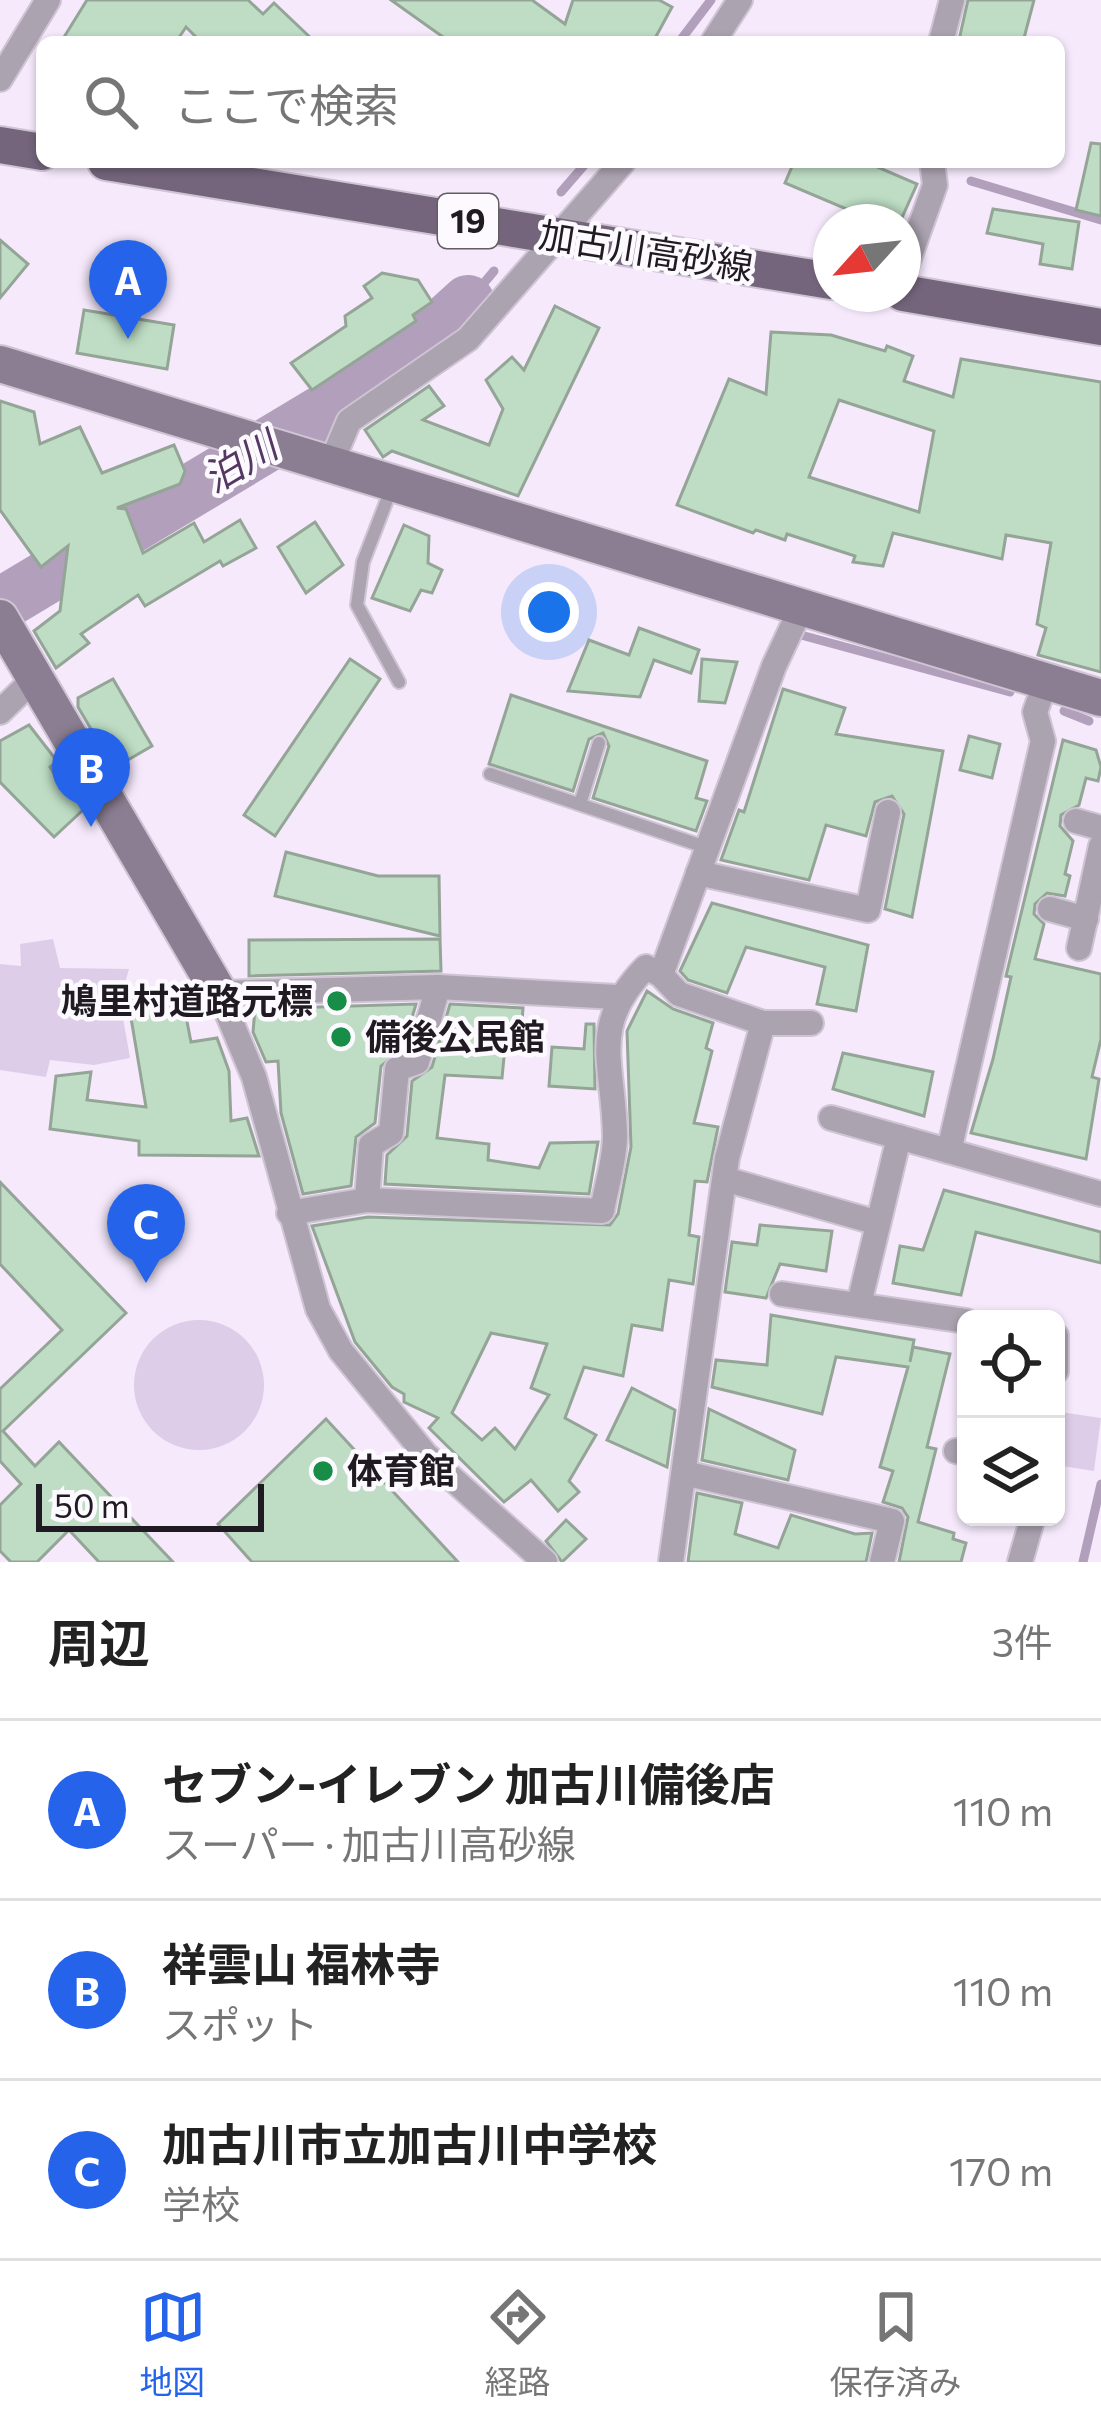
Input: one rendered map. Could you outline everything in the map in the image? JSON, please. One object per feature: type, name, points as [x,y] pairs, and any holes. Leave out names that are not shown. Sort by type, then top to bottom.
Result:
[{"type":"main road","points":[[0,145],[36,151]]},
{"type":"main road","name":"加古川高砂線","points":[[143,168],[813,278]]},
{"type":"main road","points":[[921,296],[1101,327]]},
{"type":"street","points":[[0,79],[48,0]]},
{"type":"street","points":[[717,36],[740,0]]},
{"type":"street","points":[[943,36],[952,0]]},
{"type":"street","points":[[330,461],[349,421],[468,339],[618,168]]},
{"type":"street","points":[[921,224],[935,184],[933,168]]},
{"type":"street","points":[[0,364],[248,435],[1101,698]]},
{"type":"street","points":[[661,975],[774,666],[802,606]]},
{"type":"street","points":[[0,618],[219,993],[254,1077],[318,1309],[341,1351],[426,1455],[517,1550],[545,1562]]},
{"type":"street","points":[[0,712],[35,678]]},
{"type":"street","points":[[949,1151],[1042,741],[1035,712],[1046,681]]},
{"type":"street","points":[[698,873],[868,910],[888,812]]},
{"type":"street","points":[[1076,821],[1101,828]]},
{"type":"street","points":[[1079,949],[1101,846]]},
{"type":"street","points":[[1049,909],[1086,919]]},
{"type":"street","points":[[289,1213],[368,1200],[602,1211],[615,1140],[608,1044],[616,997],[646,967],[680,994],[763,1023],[811,1023]]},
{"type":"street","points":[[219,993],[438,987],[616,997]]},
{"type":"street","points":[[368,1200],[371,1145],[391,1133],[398,1070],[418,1062],[438,987]]},
{"type":"street","points":[[671,1562],[728,1180],[727,1158],[763,1023]]},
{"type":"street","points":[[831,1118],[1101,1194]]},
{"type":"street","points":[[859,1304],[899,1137]]},
{"type":"street","points":[[728,1180],[878,1223]]},
{"type":"street","points":[[782,1294],[957,1320]]},
{"type":"street","points":[[684,1473],[892,1521],[881,1562]]},
{"type":"street","points":[[1020,1562],[1031,1526]]},
{"type":"lane","points":[[394,481],[363,562],[357,605],[399,682]]},
{"type":"lane","points":[[580,804],[599,743]]},
{"type":"lane","points":[[490,774],[707,848]]},
{"type":"shaded area","points":[[53,939],[60,968],[129,969],[120,1001],[130,1058],[94,1065],[50,1060],[46,1077],[0,1070],[0,964],[21,966],[20,944]]},
{"type":"shaded area","points":[[199,1320],[224,1325],[245,1339],[259,1360],[264,1385],[259,1410],[245,1431],[224,1445],[199,1450],[174,1445],[153,1431],[139,1410],[134,1385],[139,1360],[153,1339],[174,1325]]},
{"type":"shaded area","points":[[1065,1413],[1101,1418],[1094,1471],[1065,1466]]},
{"type":"building","points":[[87,0],[248,0],[263,14],[274,3],[309,36],[195,36],[186,27],[180,36],[65,36]]},
{"type":"building","points":[[391,0],[532,0],[565,24],[573,0],[659,0],[672,7],[656,36],[442,36]]},
{"type":"building","points":[[968,0],[1034,0],[1025,36],[960,36]]},
{"type":"building","points":[[1091,143],[1101,144],[1101,216],[1076,210]]},
{"type":"building","points":[[791,168],[880,168],[917,184],[908,204],[835,204],[785,183]]},
{"type":"building","points":[[993,209],[1079,222],[1072,269],[1040,264],[1043,244],[987,233]]},
{"type":"building","points":[[0,240],[28,264],[0,298]]},
{"type":"building","points":[[382,273],[418,280],[432,302],[413,315],[416,321],[312,390],[291,363],[346,326],[345,316],[372,298],[364,286]]},
{"type":"building","points":[[555,306],[599,328],[518,496],[392,451],[383,457],[365,430],[429,386],[444,406],[423,420],[489,445],[503,409],[486,380],[512,357],[524,370]]},
{"type":"building","points":[[84,310],[174,325],[167,369],[77,353]]},
{"type":"building","points":[[771,332],[831,335],[885,351],[887,346],[913,356],[904,381],[953,397],[961,359],[1101,382],[1101,672],[1038,655],[1046,628],[1037,624],[1051,543],[1006,535],[1002,559],[893,533],[883,566],[853,562],[855,556],[787,534],[785,540],[753,533],[677,505],[729,379],[766,394]],"holes":[[[839,400],[934,431],[919,512],[809,477]]]},
{"type":"building","points":[[0,401],[34,412],[40,444],[80,427],[102,473],[174,445],[185,471],[180,484],[117,508],[126,509],[143,553],[194,523],[204,542],[240,520],[256,548],[223,566],[220,561],[145,606],[138,595],[81,634],[89,643],[56,668],[34,631],[60,611],[68,546],[41,567],[0,510]]},
{"type":"building","points":[[315,522],[343,565],[306,593],[278,547]]},
{"type":"building","points":[[404,525],[429,536],[428,563],[442,570],[432,593],[421,590],[410,611],[372,598]]},
{"type":"building","points":[[639,628],[699,650],[691,673],[654,660],[640,697],[568,691],[589,640],[629,655]]},
{"type":"building","points":[[350,659],[380,679],[275,836],[244,815]]},
{"type":"building","points":[[702,659],[737,662],[725,703],[699,701]]},
{"type":"building","points":[[113,679],[152,746],[114,768],[78,707],[78,698]]},
{"type":"building","points":[[783,689],[845,708],[836,734],[943,751],[912,917],[885,909],[904,814],[892,796],[875,802],[866,836],[826,825],[809,880],[721,860],[739,810],[744,812]]},
{"type":"building","points":[[511,695],[707,761],[696,798],[707,801],[696,831],[593,798],[609,746],[603,733],[589,739],[573,791],[489,764]]},
{"type":"building","points":[[29,725],[57,761],[50,767],[60,783],[84,809],[54,837],[0,782],[0,741]]},
{"type":"building","points":[[969,736],[1000,744],[992,778],[960,770]]},
{"type":"building","points":[[1063,740],[1096,750],[1101,767],[1098,781],[1086,778],[1079,805],[1061,815],[1060,826],[1073,841],[1065,874],[1070,876],[1065,896],[1047,893],[1035,904],[1034,914],[1044,924],[1035,959],[1101,974],[1101,1039],[1092,1077],[1099,1079],[1086,1159],[971,1133],[993,1059],[1011,977],[1006,976]]},
{"type":"building","points":[[286,852],[378,876],[439,876],[440,936],[275,896]]},
{"type":"building","points":[[712,903],[868,945],[856,1011],[817,1004],[825,967],[746,947],[727,993],[688,980],[680,971]]},
{"type":"building","points":[[440,939],[441,971],[249,976],[249,940]]},
{"type":"building","points":[[181,991],[191,1042],[217,1038],[229,1071],[231,1121],[247,1118],[259,1156],[139,1155],[139,1141],[50,1129],[56,1076],[91,1072],[87,1100],[146,1107],[128,1000]]},
{"type":"building","points":[[647,991],[673,1009],[713,1023],[706,1048],[712,1051],[694,1123],[718,1127],[707,1182],[695,1181],[689,1235],[699,1237],[693,1284],[669,1280],[662,1330],[632,1325],[623,1376],[584,1367],[565,1418],[596,1435],[569,1481],[579,1492],[558,1511],[531,1480],[504,1502],[429,1428],[438,1418],[404,1402],[404,1394],[392,1387],[355,1342],[312,1226],[368,1217],[610,1225],[618,1214],[631,1147],[627,1031]],"holes":[[[491,1333],[547,1344],[531,1388],[549,1395],[515,1449],[495,1428],[482,1440],[452,1413]]]},
{"type":"building","points":[[416,1004],[403,1049],[381,1066],[375,1123],[356,1137],[351,1186],[303,1194],[281,1113],[278,1061],[266,1062],[253,1032],[255,1009]]},
{"type":"building","points":[[450,1004],[523,1008],[521,1037],[506,1036],[502,1078],[445,1075],[437,1138],[489,1144],[488,1160],[539,1168],[550,1143],[598,1142],[589,1194],[385,1184],[387,1155],[407,1136],[412,1081],[432,1067]]},
{"type":"building","points":[[586,1024],[594,1024],[595,1089],[549,1086],[552,1047],[584,1049]]},
{"type":"building","points":[[843,1053],[933,1072],[924,1116],[833,1089]]},
{"type":"building","points":[[0,1182],[126,1313],[3,1431],[35,1466],[59,1442],[173,1562],[99,1562],[69,1530],[37,1562],[11,1562],[0,1551],[0,1505],[21,1484],[0,1461],[0,1389],[62,1330],[0,1264]]},
{"type":"building","points":[[944,1190],[1101,1232],[1101,1263],[976,1232],[961,1295],[893,1283],[900,1246],[923,1250]]},
{"type":"building","points":[[760,1225],[832,1231],[826,1271],[780,1264],[766,1298],[725,1292],[732,1242],[757,1245]]},
{"type":"building","points":[[771,1315],[914,1340],[910,1362],[913,1347],[950,1354],[927,1447],[936,1449],[918,1522],[954,1533],[953,1539],[966,1543],[961,1562],[899,1562],[908,1517],[902,1508],[883,1502],[893,1471],[880,1467],[908,1367],[836,1357],[822,1414],[712,1387],[716,1360],[767,1365]]},
{"type":"building","points":[[632,1388],[675,1410],[667,1467],[607,1440]]},
{"type":"building","points":[[709,1409],[795,1450],[788,1480],[702,1460]]},
{"type":"building","name":"体育館","points":[[326,1419],[458,1562],[252,1562],[218,1524]]},
{"type":"building","points":[[697,1493],[742,1503],[735,1534],[778,1548],[791,1515],[855,1534],[872,1533],[866,1562],[688,1562]]},
{"type":"building","points":[[566,1520],[586,1539],[562,1562],[546,1541]]},
{"type":"waterway","points":[[684,36],[711,0]]},
{"type":"waterway","points":[[561,192],[582,168]]},
{"type":"waterway","points":[[971,181],[1101,220]]},
{"type":"waterway","points":[[468,302],[494,271]]},
{"type":"waterway","name":"泊川","points":[[0,605],[394,369],[468,302]]},
{"type":"waterway","points":[[801,635],[1010,692]]},
{"type":"waterway","points":[[1064,711],[1089,721]]},
{"type":"waterway","points":[[1083,1562],[1101,1484]]},
{"type":"place","name":"セブン-イレブン 加古川備後店","points":[[128,339]]},
{"type":"place","name":"祥雲山 福林寺","points":[[91,827]]},
{"type":"place","name":"鳩里村道路元標","points":[[337,1001]]},
{"type":"place","name":"備後公民館","points":[[341,1037]]},
{"type":"place","name":"加古川市立加古川中学校","points":[[146,1283]]},
{"type":"place","name":"体育館","points":[[323,1471]]}]
